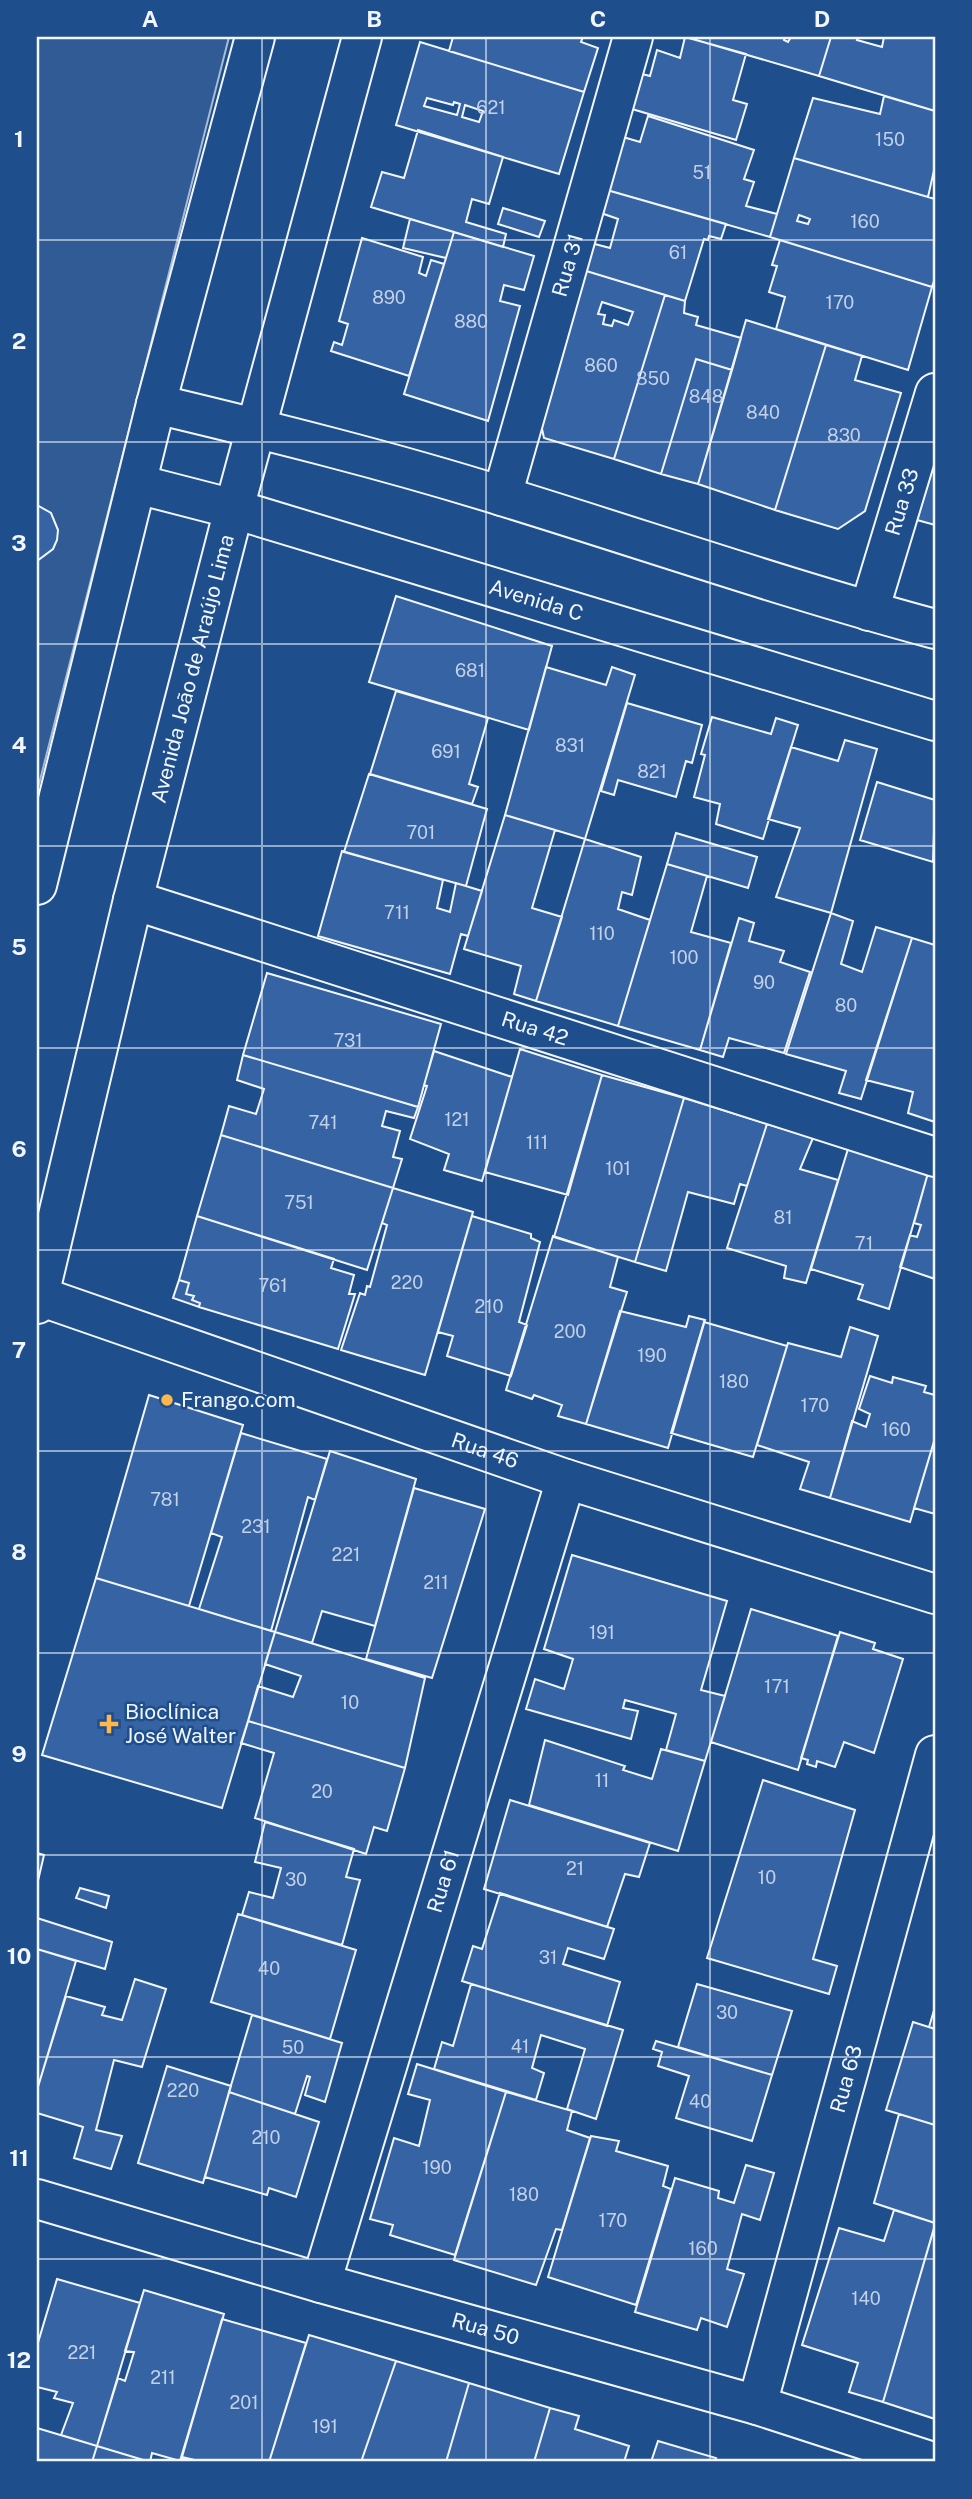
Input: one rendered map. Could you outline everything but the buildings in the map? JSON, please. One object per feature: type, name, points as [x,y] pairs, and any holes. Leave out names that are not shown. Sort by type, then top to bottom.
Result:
[{"type":"street","points":[[37,885],[156,404],[256,37]]},
{"type":"street","name":"Avenida João de Araújo Lima","points":[[38,1300],[133,900],[234,509],[362,37]]},
{"type":"street","name":"Rua 31","points":[[502,496],[633,37]]},
{"type":"street","name":"Rua 33","points":[[869,611],[935,393]]},
{"type":"street","points":[[156,404],[256,428],[502,496],[869,611],[935,629]]},
{"type":"street","name":"Avenida C","points":[[137,484],[234,509],[935,721]]},
{"type":"street","name":"Rua 42","points":[[133,900],[935,1157]]},
{"type":"street","name":"Rua 46","points":[[38,1300],[566,1479],[935,1594]]},
{"type":"street","name":"Rua 61","points":[[321,2283],[566,1479]]},
{"type":"street","name":"Rua 63","points":[[757,2405],[935,1755]]},
{"type":"street","name":"Rua 50","points":[[37,2199],[321,2283],[757,2405],[933,2462]]},
{"type":"shaded area","points":[[37,37],[229,37],[37,792]]},
{"type":"place","name":"Frango.com","points":[[167,1400]]},
{"type":"place","name":"Bioclínica José Walter","points":[[109,1724]]}]
